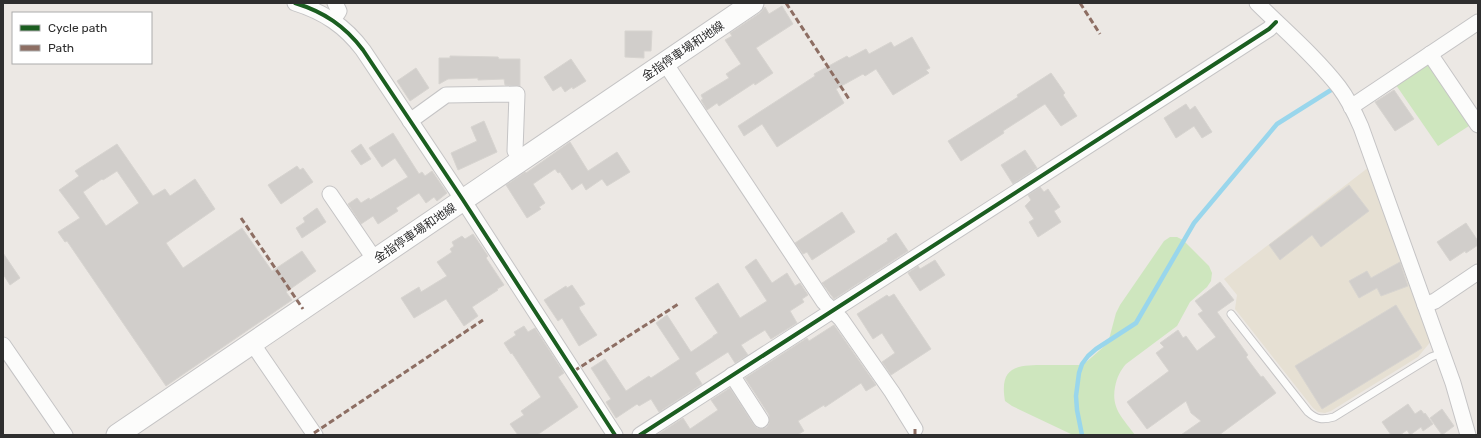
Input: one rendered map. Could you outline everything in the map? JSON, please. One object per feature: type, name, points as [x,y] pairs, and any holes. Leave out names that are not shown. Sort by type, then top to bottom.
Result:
[{"type":"main road","name":"金指停車場和地線","points":[[117,435],[753,3]]},
{"type":"street","points":[[295,3],[315,10],[333,20],[344,29],[363,50],[463,200],[615,435]]},
{"type":"street","points":[[333,20],[339,10],[335,3]]},
{"type":"street","points":[[1257,3],[1325,71],[1352,107],[1361,127],[1442,353],[1460,404],[1468,435]]},
{"type":"street","points":[[640,435],[1269,29],[1276,22]]},
{"type":"street","points":[[1352,107],[1478,22]]},
{"type":"street","points":[[1430,54],[1478,125]]},
{"type":"street","points":[[665,63],[824,302],[845,325],[892,392],[915,428]]},
{"type":"street","points":[[410,121],[446,95],[518,94],[515,151],[521,161]]},
{"type":"street","points":[[330,194],[375,260]]},
{"type":"street","points":[[1425,305],[1435,301],[1478,272]]},
{"type":"street","points":[[252,343],[315,435]]},
{"type":"street","points":[[3,345],[64,435]]},
{"type":"street","points":[[732,376],[761,420]]},
{"type":"lane","points":[[1230,314],[1308,412],[1316,418],[1325,420],[1334,417],[1431,357],[1442,353]]},
{"type":"shaded area","points":[[1369,167],[1432,340],[1418,357],[1331,411],[1325,413],[1318,412],[1313,408],[1235,309],[1237,295],[1224,279]]},
{"type":"green space","points":[[1427,64],[1432,65],[1472,124],[1438,146],[1396,85]]},
{"type":"green space","points":[[1170,237],[1177,237],[1183,240],[1209,266],[1212,273],[1211,281],[1207,287],[1190,302],[1177,326],[1126,364],[1119,374],[1114,395],[1116,407],[1122,418],[1135,435],[1073,435],[1012,406],[1005,401],[1005,381],[1008,374],[1012,370],[1018,367],[1035,365],[1084,364],[1108,343],[1116,313],[1120,305],[1164,241]]},
{"type":"building","points":[[782,6],[793,24],[756,48],[773,73],[755,85],[754,83],[719,106],[717,103],[707,110],[701,100],[703,99],[701,95],[729,78],[726,74],[741,64],[725,40],[732,36],[730,33],[760,13],[765,7],[769,14]]},
{"type":"building","points":[[625,31],[652,31],[651,51],[644,51],[644,58],[625,57]]},
{"type":"building","points":[[912,37],[930,68],[926,70],[929,73],[893,95],[876,69],[865,76],[863,74],[836,89],[844,103],[777,147],[762,124],[744,136],[738,126],[815,76],[814,74],[847,56],[849,58],[866,49],[869,54],[891,42],[894,47]]},
{"type":"building","points":[[450,56],[520,59],[520,86],[505,85],[504,79],[478,80],[478,78],[448,79],[439,84],[439,58],[450,58]]},
{"type":"building","points":[[571,59],[586,81],[565,92],[561,86],[553,91],[544,77]]},
{"type":"building","points":[[416,68],[429,88],[410,101],[397,81]]},
{"type":"building","points":[[1051,73],[1065,93],[1063,95],[1077,116],[1061,126],[1045,104],[1003,131],[1004,133],[961,161],[948,141],[1018,97],[1017,95]]},
{"type":"building","points":[[1394,90],[1414,119],[1395,131],[1375,102]]},
{"type":"building","points":[[1186,104],[1190,110],[1195,106],[1212,132],[1202,138],[1194,126],[1176,138],[1164,118]]},
{"type":"building","points":[[484,121],[497,152],[458,170],[451,153],[477,141],[471,127]]},
{"type":"building","points":[[393,133],[419,174],[422,172],[425,176],[432,171],[447,193],[437,201],[434,197],[426,203],[419,193],[396,208],[398,211],[378,224],[373,216],[361,224],[348,204],[357,198],[361,203],[369,198],[370,200],[408,177],[395,158],[382,167],[369,148]]},
{"type":"building","points":[[570,142],[588,171],[617,152],[630,172],[607,186],[602,179],[586,190],[582,183],[572,190],[560,172],[558,173],[555,169],[533,184],[545,203],[539,207],[541,209],[527,218],[506,185]]},
{"type":"building","points":[[117,144],[153,196],[165,189],[170,196],[195,179],[215,209],[166,243],[183,268],[242,228],[272,271],[302,251],[316,271],[286,292],[292,300],[166,386],[67,241],[65,242],[58,232],[80,218],[59,190],[79,176],[75,171]],"holes":[[[117,171],[139,203],[106,226],[83,192]]]},
{"type":"building","points":[[361,144],[371,159],[361,165],[351,151]]},
{"type":"building","points":[[1025,150],[1037,168],[1013,184],[1001,165]]},
{"type":"building","points":[[297,166],[300,170],[303,168],[313,182],[281,204],[268,185]]},
{"type":"building","points":[[1349,185],[1369,211],[1321,247],[1312,235],[1280,260],[1269,245]]},
{"type":"building","points":[[1040,187],[1044,192],[1048,189],[1060,207],[1054,211],[1061,222],[1038,237],[1029,222],[1034,219],[1025,206],[1031,200],[1028,195]]},
{"type":"building","points":[[317,208],[326,222],[302,238],[296,228],[305,222],[303,218]]},
{"type":"building","points":[[842,212],[855,232],[812,260],[807,252],[803,254],[795,243]]},
{"type":"building","points":[[1466,223],[1478,241],[1478,245],[1466,253],[1465,251],[1450,261],[1437,242]]},
{"type":"building","points":[[896,233],[908,251],[834,299],[822,283],[888,241],[887,239]]},
{"type":"building","points":[[473,234],[488,256],[486,258],[504,285],[472,307],[478,316],[464,326],[446,299],[414,318],[401,298],[419,287],[421,292],[447,276],[437,262],[452,252],[450,249],[454,246],[452,242],[462,236],[465,239]]},
{"type":"building","points":[[3,253],[20,278],[10,285],[3,274]]},
{"type":"building","points":[[756,259],[772,283],[787,273],[795,286],[800,283],[808,295],[802,299],[804,302],[790,311],[797,323],[771,339],[765,330],[741,345],[748,355],[735,363],[728,352],[695,373],[702,384],[659,412],[651,399],[639,406],[637,404],[616,418],[606,402],[611,399],[591,368],[605,359],[626,391],[649,376],[651,378],[680,359],[656,323],[667,315],[691,352],[718,333],[695,298],[718,283],[740,318],[767,301],[745,267]]},
{"type":"building","points":[[935,260],[945,275],[920,291],[908,273],[918,266],[920,269]]},
{"type":"building","points":[[1400,262],[1408,286],[1381,296],[1377,288],[1359,298],[1349,281],[1367,271],[1371,278]]},
{"type":"building","points":[[1220,282],[1234,300],[1217,312],[1248,355],[1246,357],[1261,377],[1263,376],[1276,393],[1219,435],[1181,435],[1201,421],[1191,413],[1186,401],[1147,429],[1127,402],[1169,371],[1156,353],[1164,347],[1160,343],[1178,330],[1183,338],[1186,336],[1197,351],[1216,337],[1198,314],[1203,311],[1195,301]]},
{"type":"building","points":[[572,285],[585,304],[579,307],[580,310],[597,335],[579,346],[562,318],[558,321],[544,300],[566,286],[567,288]]},
{"type":"building","points":[[894,294],[931,349],[891,375],[882,362],[895,353],[882,333],[873,339],[857,314],[887,295],[889,297]]},
{"type":"building","points":[[1396,305],[1422,348],[1322,409],[1295,366]]},
{"type":"building","points":[[834,325],[876,385],[866,391],[861,383],[825,407],[824,405],[798,421],[804,431],[797,435],[657,435],[683,418],[690,429],[718,410],[711,400],[730,388],[754,425],[757,428],[766,428],[769,424],[769,415],[745,378],[807,338],[809,341]]},
{"type":"building","points":[[524,326],[528,332],[535,328],[564,373],[558,377],[578,407],[537,435],[518,435],[510,424],[524,415],[521,411],[541,397],[504,343],[516,335],[514,332]]},
{"type":"building","points":[[1408,404],[1415,414],[1421,410],[1424,414],[1425,413],[1433,424],[1423,431],[1421,427],[1410,435],[1407,430],[1400,435],[1391,435],[1382,422]]},
{"type":"building","points":[[1442,409],[1454,426],[1442,435],[1430,418]]},
{"type":"waterway","points":[[1082,435],[1076,396],[1079,373],[1082,364],[1096,349],[1136,323],[1194,223],[1277,124],[1331,90]]},
{"type":"marked path","points":[[786,3],[849,99]]},
{"type":"marked path","points":[[1080,3],[1100,34]]},
{"type":"marked path","points":[[241,218],[303,309]]},
{"type":"marked path","points":[[574,371],[680,303]]},
{"type":"marked path","points":[[314,433],[483,320]]},
{"type":"marked path","points":[[915,429],[915,435]]},
{"type":"cycle path","points":[[295,3],[325,15],[349,34],[363,50],[463,200],[615,435]]},
{"type":"cycle path","points":[[640,435],[1269,29],[1276,22]]}]
